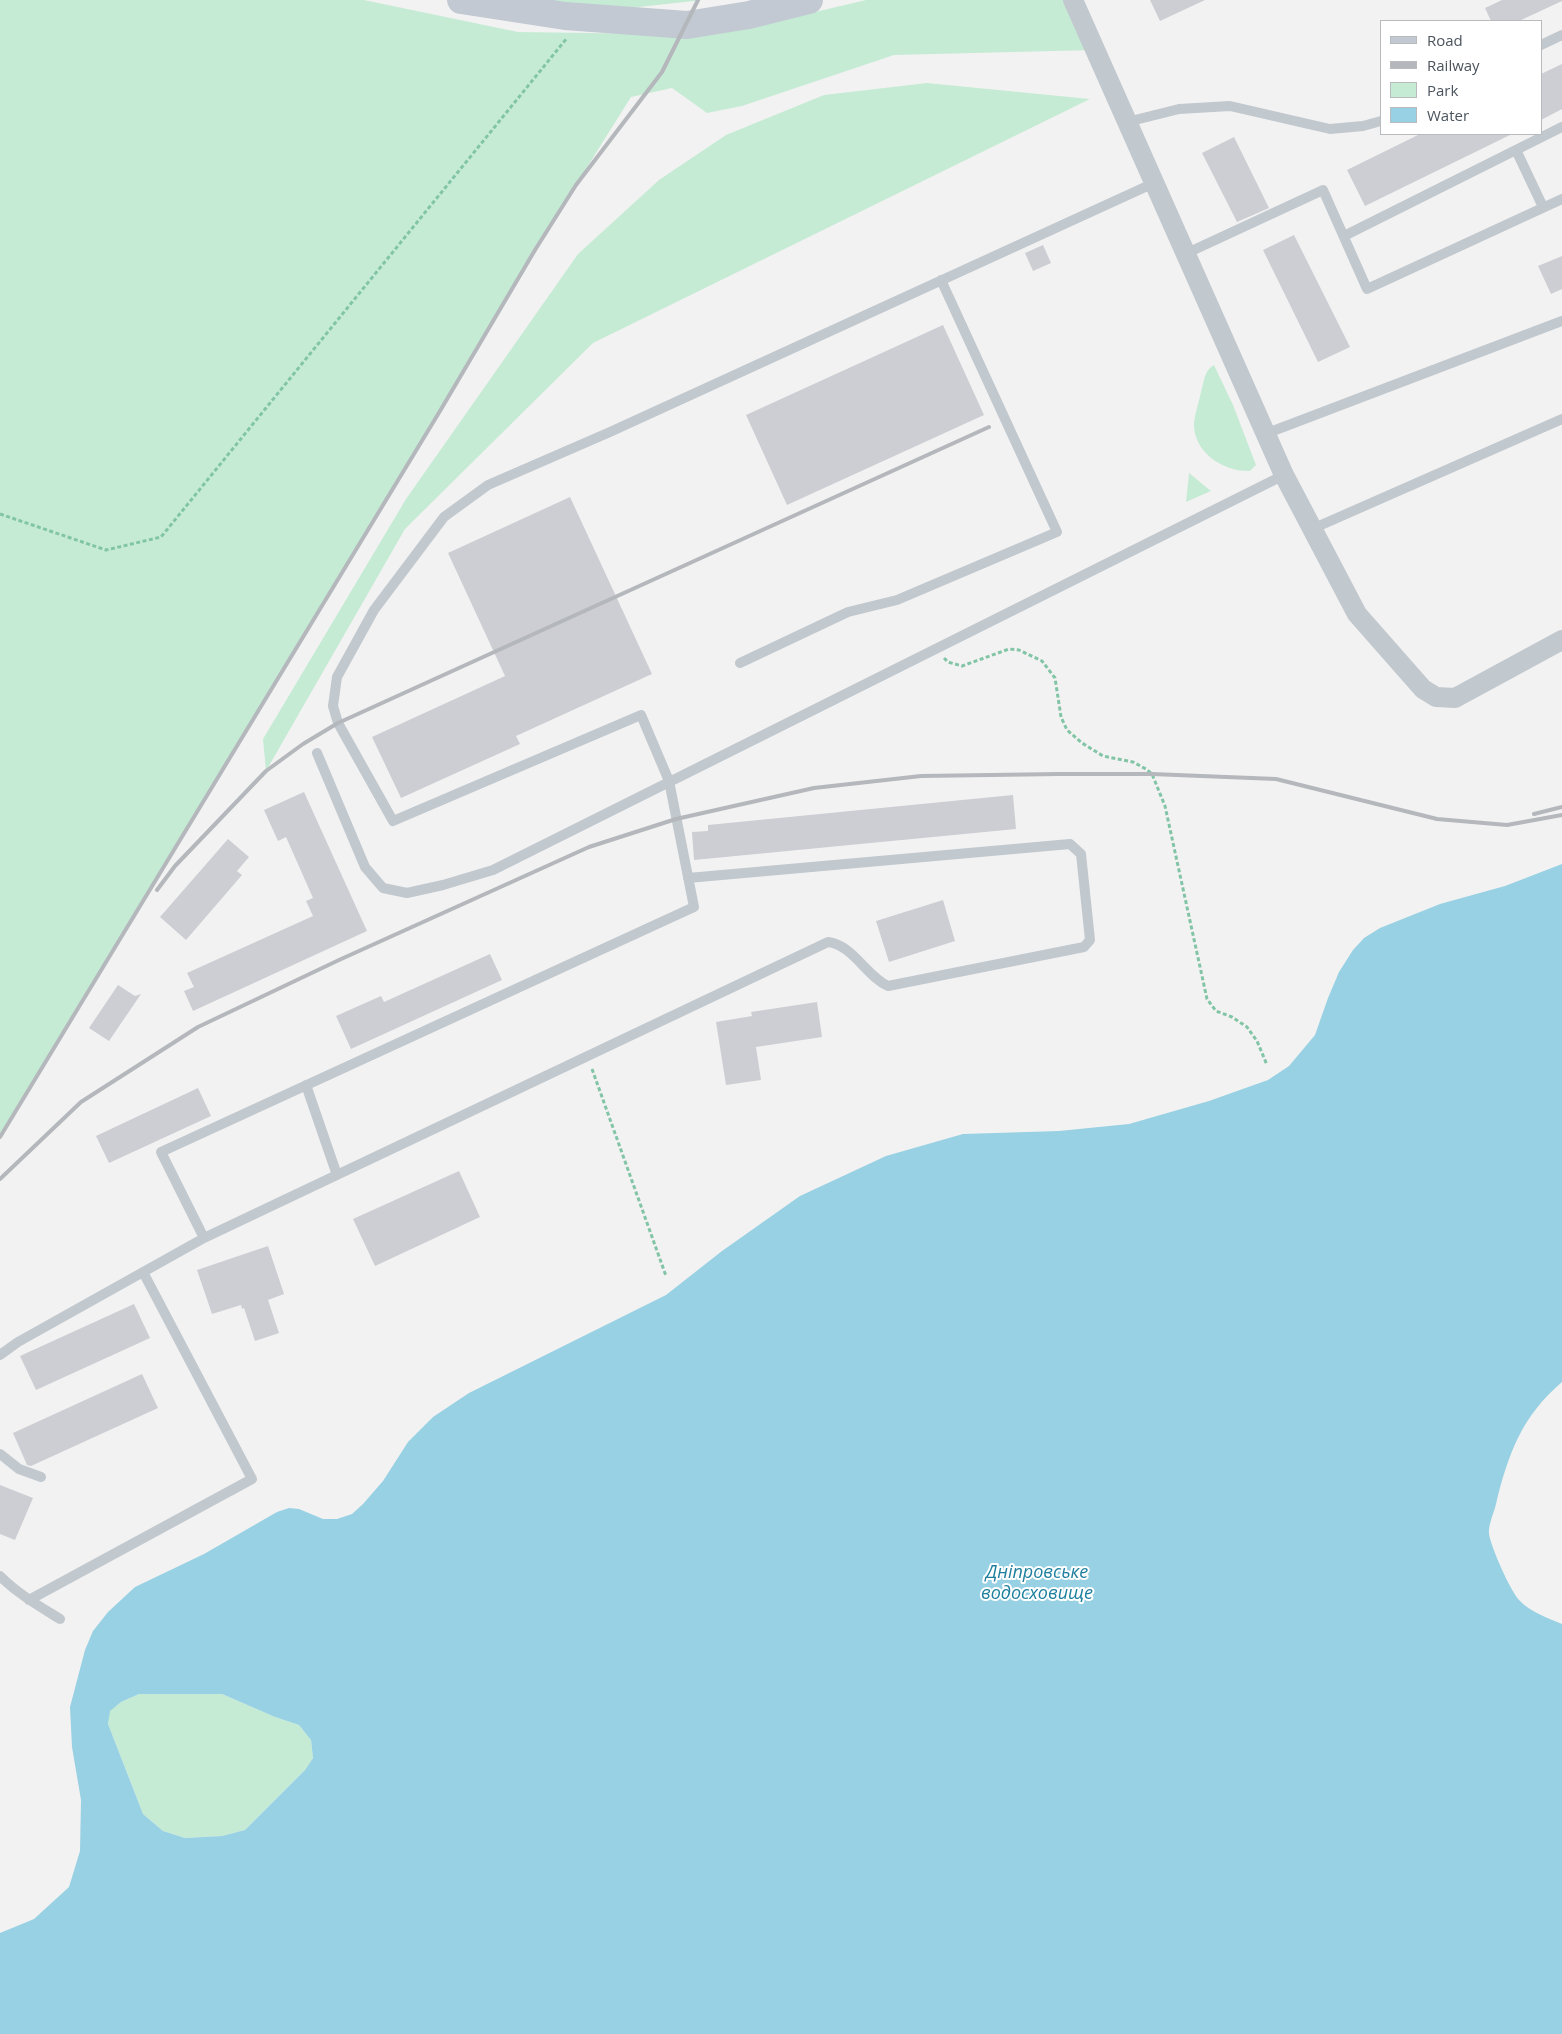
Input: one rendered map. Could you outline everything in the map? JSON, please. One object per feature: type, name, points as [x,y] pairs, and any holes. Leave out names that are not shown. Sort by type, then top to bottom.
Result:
[{"type":"street","points":[[462,0],[584,18],[687,25],[749,16],[809,0]]},
{"type":"street","points":[[1073,0],[1265,434],[1284,475],[1357,614],[1422,689],[1436,697],[1455,698],[1562,640]]},
{"type":"lane","points":[[1542,45],[1562,35]]},
{"type":"lane","points":[[1126,122],[1179,109],[1230,106],[1330,129],[1364,126],[1380,121]]},
{"type":"lane","points":[[1344,236],[1562,127]]},
{"type":"lane","points":[[1516,150],[1543,207]]},
{"type":"lane","points":[[204,1238],[161,1152],[694,907],[669,781],[641,715],[393,821],[338,723],[333,706],[336,677],[374,610],[444,517],[488,485],[610,432],[1154,183]]},
{"type":"lane","points":[[1185,254],[1323,190],[1367,289],[1562,198]]},
{"type":"lane","points":[[740,663],[848,612],[897,600],[1057,532],[941,280]]},
{"type":"lane","points":[[1265,434],[1562,321]]},
{"type":"lane","points":[[1312,529],[1562,420]]},
{"type":"lane","points":[[317,753],[365,867],[382,888],[407,893],[442,885],[493,870],[1284,475]]},
{"type":"lane","points":[[0,1355],[18,1342],[204,1238],[828,942],[837,944],[878,982],[888,986],[1084,947],[1090,940],[1081,854],[1070,844],[688,878]]},
{"type":"lane","points":[[306,1085],[338,1175]]},
{"type":"lane","points":[[29,1600],[252,1479],[143,1272]]},
{"type":"lane","points":[[0,1454],[18,1469],[41,1478]]},
{"type":"lane","points":[[0,1576],[29,1600],[60,1619]]},
{"type":"path","points":[[0,514],[106,550],[160,537],[584,18]]},
{"type":"path","points":[[935,649],[948,662],[962,666],[1009,649],[1019,650],[1042,661],[1055,678],[1061,718],[1067,730],[1082,743],[1103,756],[1133,762],[1146,768],[1152,774],[1165,806],[1207,999],[1216,1011],[1232,1017],[1247,1027],[1257,1040],[1267,1065]]},
{"type":"path","points":[[587,1056],[666,1276]]},
{"type":"green space","points":[[0,0],[364,0],[518,32],[664,34],[751,27],[866,0],[1073,0],[1095,50],[894,55],[742,106],[707,113],[672,88],[631,97],[535,250],[440,411],[0,1137]]},
{"type":"green space","points":[[517,0],[703,0],[584,13]]},
{"type":"green space","points":[[927,83],[1090,99],[593,343],[405,529],[266,771],[263,739],[406,499],[578,254],[659,180],[726,135],[824,95]]},
{"type":"green space","points":[[1214,365],[1233,405],[1256,465],[1250,471],[1230,468],[1220,464],[1204,451],[1195,433],[1194,423],[1204,380],[1208,370]]},
{"type":"green space","points":[[1189,473],[1211,491],[1186,502]]},
{"type":"green space","points":[[139,1694],[222,1694],[275,1717],[299,1725],[311,1740],[313,1758],[305,1770],[245,1830],[222,1836],[185,1838],[163,1831],[143,1814],[108,1724],[109,1711],[121,1702]]},
{"type":"water","name":"Дніпровське водосховище","points":[[1562,864],[1562,1382],[1536,1408],[1518,1437],[1506,1469],[1490,1523],[1489,1534],[1501,1568],[1519,1600],[1534,1611],[1562,1624],[1562,2034],[0,2034],[0,1933],[34,1919],[69,1887],[80,1851],[81,1800],[72,1747],[70,1707],[85,1650],[93,1631],[108,1612],[135,1587],[204,1554],[277,1512],[289,1508],[299,1509],[323,1519],[337,1519],[352,1514],[383,1481],[408,1442],[433,1417],[469,1393],[666,1295],[722,1251],[800,1196],[886,1156],[963,1134],[1059,1131],[1129,1124],[1209,1101],[1268,1080],[1289,1066],[1315,1035],[1339,972],[1353,950],[1364,938],[1380,928],[1440,904],[1505,886]],"holes":[[[139,1694],[222,1694],[275,1717],[299,1725],[311,1740],[313,1758],[305,1770],[245,1830],[222,1836],[185,1838],[163,1831],[143,1814],[108,1724],[110,1711],[121,1702]]]},
{"type":"building","points":[[1150,0],[1205,0],[1160,21]]},
{"type":"building","points":[[1502,0],[1562,0],[1521,20],[1491,20],[1485,8]]},
{"type":"building","points":[[1562,64],[1562,109],[1542,119],[1542,74]]},
{"type":"building","points":[[1418,135],[1510,135],[1365,206],[1347,170]]},
{"type":"building","points":[[1234,137],[1269,208],[1237,222],[1202,153]]},
{"type":"building","points":[[1294,235],[1350,347],[1318,362],[1263,250]]},
{"type":"building","points":[[1043,245],[1051,263],[1033,271],[1025,253]]},
{"type":"building","points":[[1562,256],[1562,289],[1551,294],[1538,266]]},
{"type":"building","points":[[943,325],[984,415],[787,505],[746,415]]},
{"type":"building","points":[[570,497],[652,674],[516,736],[520,744],[401,798],[372,737],[505,676],[448,553]]},
{"type":"building","points":[[304,792],[367,931],[193,1011],[184,991],[194,987],[187,973],[313,916],[306,901],[313,898],[286,837],[278,841],[264,810]]},
{"type":"building","points":[[1013,795],[1016,829],[694,860],[692,832],[708,831],[708,825]]},
{"type":"building","points":[[228,839],[249,857],[237,871],[242,875],[186,940],[160,917]]},
{"type":"building","points":[[943,900],[955,941],[889,962],[876,921]]},
{"type":"building","points":[[490,954],[502,980],[351,1049],[336,1016],[381,996],[384,1002]]},
{"type":"building","points":[[118,985],[135,996],[141,994],[109,1041],[89,1028]]},
{"type":"building","points":[[817,1002],[822,1037],[756,1047],[761,1080],[726,1085],[716,1022],[752,1016],[751,1012]]},
{"type":"building","points":[[198,1088],[211,1116],[109,1163],[96,1136]]},
{"type":"building","points":[[459,1171],[480,1217],[375,1266],[353,1219]]},
{"type":"building","points":[[268,1246],[284,1294],[268,1300],[279,1333],[255,1341],[244,1308],[242,1309],[241,1305],[212,1314],[197,1270]]},
{"type":"building","points":[[134,1304],[150,1338],[36,1390],[20,1356]]},
{"type":"building","points":[[142,1374],[158,1408],[31,1466],[27,1465],[13,1433]]},
{"type":"building","points":[[0,1485],[33,1498],[15,1540],[0,1534]]},
{"type":"railway","points":[[0,1137],[440,411],[535,250],[576,185],[662,72],[698,0]]},
{"type":"railway","points":[[157,890],[175,866],[266,771],[303,744],[338,723],[989,427]]},
{"type":"railway","points":[[0,1179],[81,1102],[198,1027],[339,960],[589,847],[676,819],[814,788],[921,776],[1060,774],[1152,774],[1276,779],[1437,819],[1507,825],[1562,815]]},
{"type":"railway","points":[[1534,814],[1562,807]]}]
